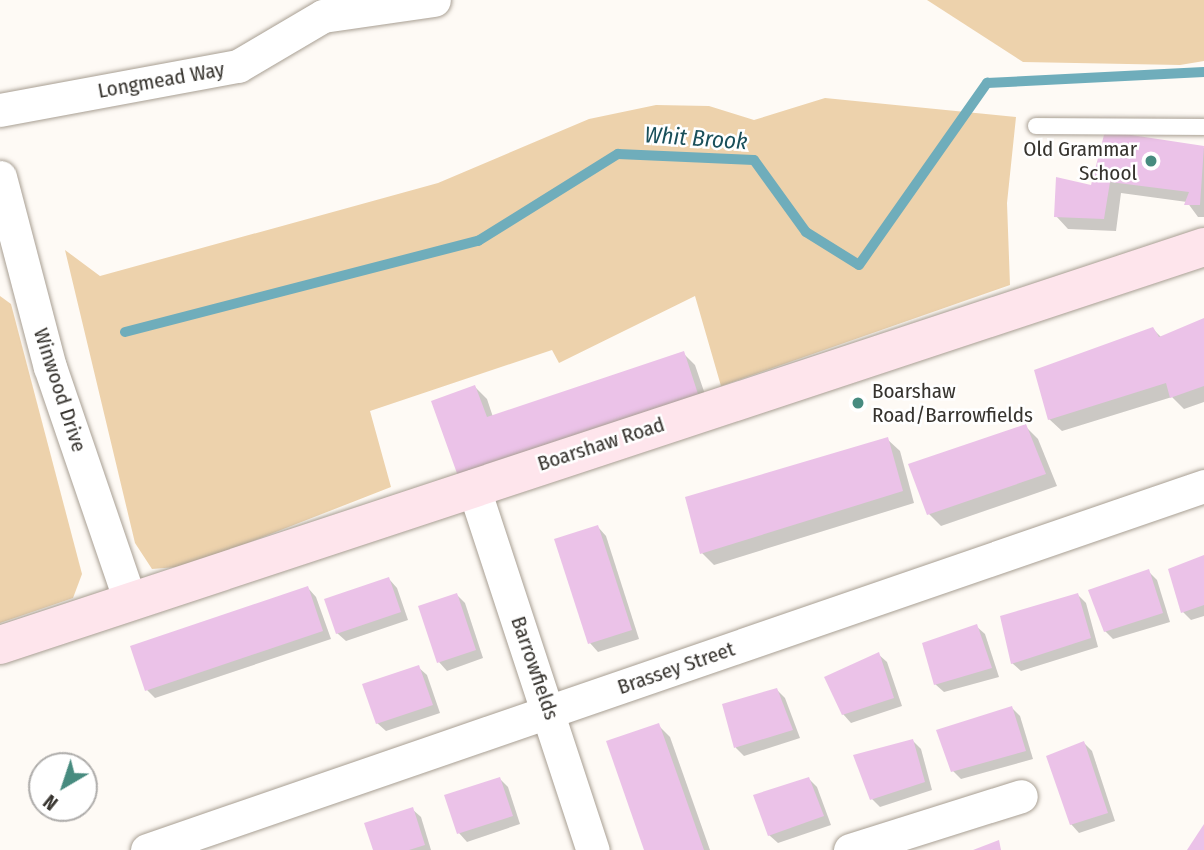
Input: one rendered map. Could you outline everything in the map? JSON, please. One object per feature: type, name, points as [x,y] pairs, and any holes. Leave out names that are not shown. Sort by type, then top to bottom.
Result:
[{"type":"street","name":"Longmead Way","points":[[0,110],[238,66],[323,16],[434,0]]},
{"type":"street","name":"Winwood Drive","points":[[0,177],[50,367],[130,600]]},
{"type":"street","name":"Boarshaw Road","points":[[0,645],[473,486],[1204,247]]},
{"type":"street","name":"Barrowfields","points":[[473,486],[550,711],[593,850]]},
{"type":"street","name":"Brassey Street","points":[[148,850],[1204,486]]},
{"type":"street","points":[[850,850],[1021,796]]},
{"type":"lane","points":[[1036,126],[1204,127]]},
{"type":"shaded area","points":[[927,0],[1204,0],[1204,61],[1180,65],[1023,62]]},
{"type":"shaded area","points":[[825,98],[1016,117],[1007,203],[1010,285],[721,386],[695,296],[559,363],[552,350],[370,411],[391,487],[189,566],[152,569],[135,543],[65,250],[100,276],[438,183],[589,119],[656,105],[709,106],[754,120]]},
{"type":"shaded area","points":[[0,296],[11,304],[82,574],[73,598],[0,623]]},
{"type":"building","name":"Old Grammar School","points":[[1105,131],[1204,146],[1200,205],[1184,205],[1189,192],[1110,182],[1104,219],[1054,217],[1056,177],[1091,185]]},
{"type":"building","points":[[1204,318],[1204,386],[1170,398],[1166,383],[1048,420],[1034,370],[1153,327],[1159,337]]},
{"type":"building","points":[[684,351],[699,397],[459,479],[431,401],[475,385],[487,417]]},
{"type":"building","points":[[1026,424],[1046,474],[927,515],[908,464]]},
{"type":"building","points":[[888,437],[903,491],[700,554],[685,497]]},
{"type":"building","points":[[598,525],[632,630],[588,644],[554,539]]},
{"type":"building","points":[[1204,555],[1204,605],[1181,613],[1168,569]]},
{"type":"building","points":[[1149,569],[1163,613],[1104,632],[1088,590]]},
{"type":"building","points":[[389,577],[401,612],[336,634],[324,599]]},
{"type":"building","points":[[308,586],[323,631],[145,691],[130,646]]},
{"type":"building","points":[[457,593],[476,650],[437,663],[418,606]]},
{"type":"building","points":[[1078,593],[1091,638],[1011,664],[1000,616]]},
{"type":"building","points":[[977,624],[992,668],[934,685],[922,643]]},
{"type":"building","points":[[879,652],[894,698],[842,715],[824,677]]},
{"type":"building","points":[[419,665],[433,705],[376,724],[362,684]]},
{"type":"building","points":[[777,688],[793,730],[734,748],[722,704]]},
{"type":"building","points":[[1012,706],[1026,751],[951,772],[936,730]]},
{"type":"building","points":[[659,723],[704,850],[644,850],[606,741]]},
{"type":"building","points":[[913,739],[925,782],[870,800],[853,755]]},
{"type":"building","points":[[1084,741],[1108,813],[1070,825],[1046,756]]},
{"type":"building","points":[[500,777],[513,816],[457,834],[444,795]]},
{"type":"building","points":[[809,777],[824,816],[768,836],[753,795]]},
{"type":"building","points":[[413,807],[425,845],[409,850],[373,850],[364,823]]},
{"type":"building","points":[[1204,824],[1204,850],[1187,850]]},
{"type":"building","points":[[999,840],[1001,850],[973,850]]},
{"type":"waterway","name":"Whit Brook","points":[[125,332],[478,241],[618,154],[754,160],[806,232],[859,265],[987,83],[1204,72]]},
{"type":"place","name":"Old Grammar School","points":[[1151,161]]},
{"type":"place","name":"Boarshaw Road/Barrowfields","points":[[858,403]]}]
